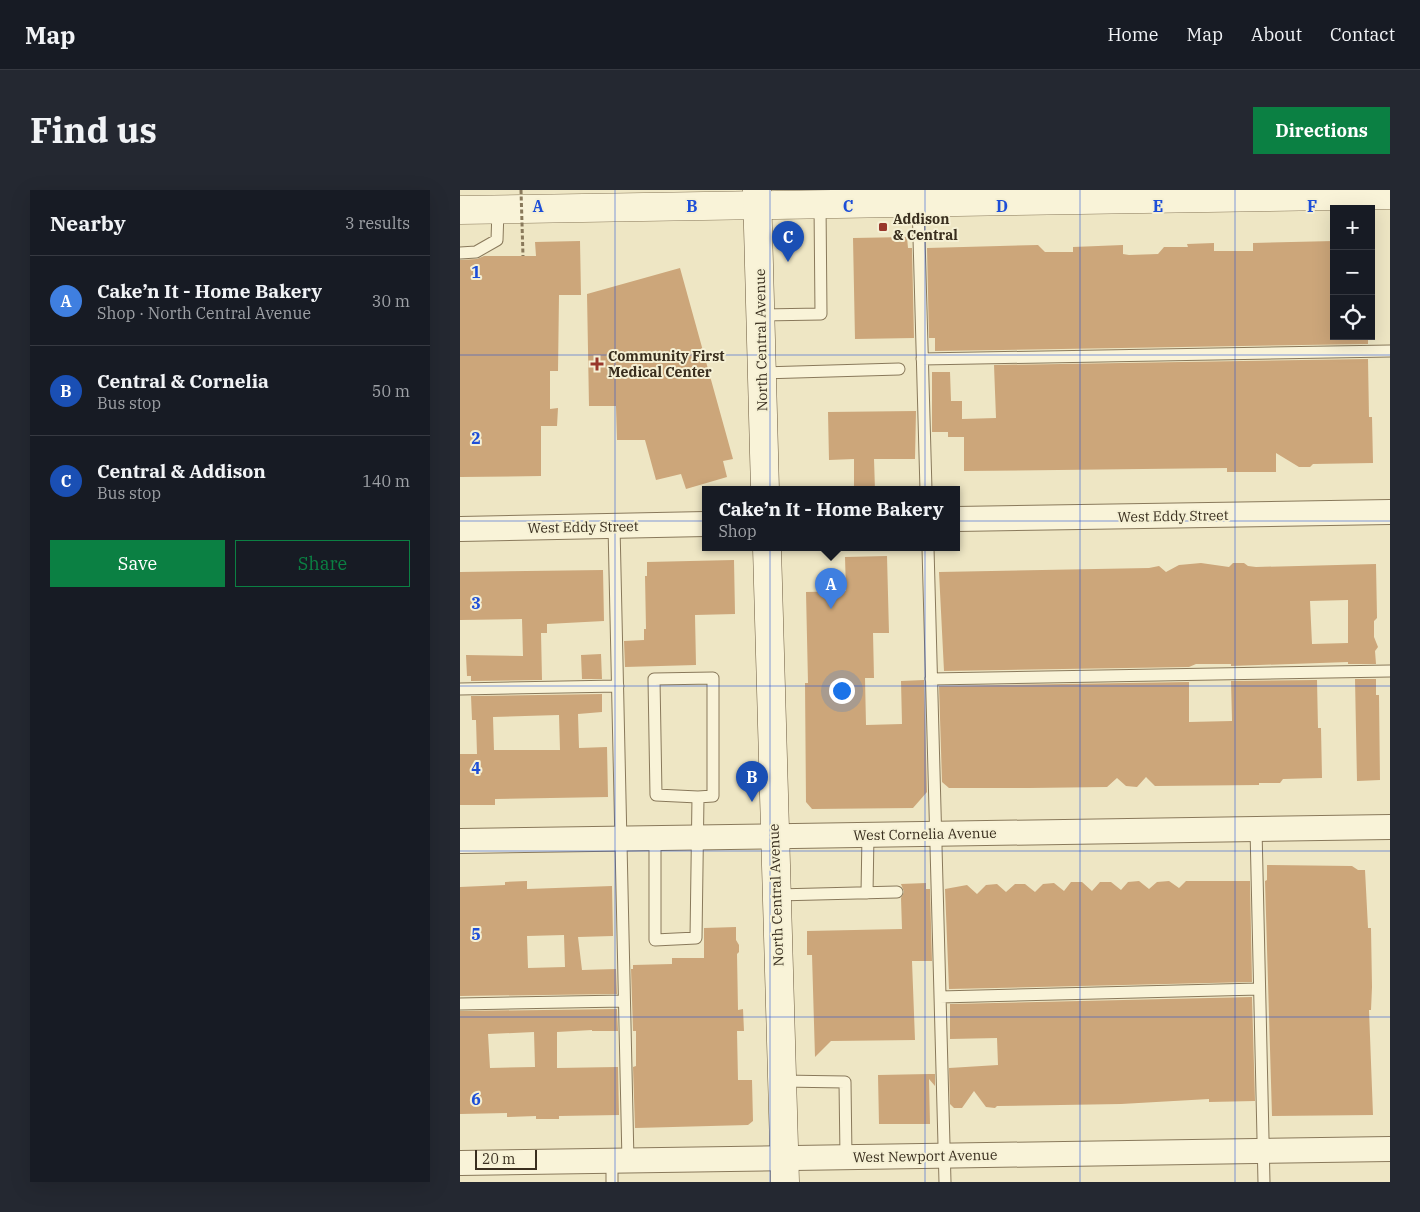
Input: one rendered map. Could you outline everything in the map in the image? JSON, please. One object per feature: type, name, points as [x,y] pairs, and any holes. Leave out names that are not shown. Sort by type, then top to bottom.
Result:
[{"type":"street","points":[[460,210],[758,198],[820,204],[891,196],[1390,195]]},
{"type":"street","name":"North Central Avenue","points":[[758,198],[765,486]]},
{"type":"street","name":"West Eddy Street","points":[[960,519],[1390,512]]},
{"type":"street","name":"West Eddy Street","points":[[460,529],[702,524]]},
{"type":"street","name":"North Central Avenue","points":[[766,551],[785,1170]]},
{"type":"street","name":"West Cornelia Avenue","points":[[460,841],[1390,826]]},
{"type":"street","name":"West Newport Avenue","points":[[460,1163],[617,1168],[785,1170],[846,1157],[1390,1149]]},
{"type":"lane","points":[[918,196],[926,486]]},
{"type":"lane","points":[[760,315],[821,314],[820,204]]},
{"type":"lane","points":[[460,253],[476,252],[497,240],[498,209]]},
{"type":"lane","points":[[922,359],[1390,351]]},
{"type":"lane","points":[[761,373],[899,369]]},
{"type":"lane","points":[[614,526],[624,1001],[617,1168]]},
{"type":"lane","points":[[928,551],[945,1182]]},
{"type":"lane","points":[[931,679],[1390,671]]},
{"type":"lane","points":[[713,678],[713,796],[698,797],[656,795],[654,679],[713,678]]},
{"type":"lane","points":[[460,689],[618,686]]},
{"type":"lane","points":[[655,838],[655,940],[696,938],[698,797]]},
{"type":"lane","points":[[1256,829],[1264,1182]]},
{"type":"lane","points":[[867,893],[868,835]]},
{"type":"lane","points":[[776,895],[898,892]]},
{"type":"lane","points":[[940,997],[1259,989]]},
{"type":"lane","points":[[460,1004],[624,1001]]},
{"type":"lane","points":[[782,1081],[845,1082],[846,1157]]},
{"type":"path","points":[[520,190],[523,256]]},
{"type":"building","points":[[907,237],[908,248],[912,248],[914,338],[855,339],[853,238]]},
{"type":"building","points":[[580,241],[581,295],[559,295],[558,371],[550,371],[550,409],[558,408],[557,426],[541,426],[541,476],[460,477],[460,260],[477,259],[484,256],[536,256],[535,242]]},
{"type":"building","points":[[1330,241],[1330,340],[1368,340],[1368,344],[935,351],[935,338],[929,338],[927,248],[1038,245],[1045,252],[1073,252],[1073,247],[1123,245],[1123,254],[1129,255],[1158,254],[1164,247],[1188,247],[1187,244],[1214,243],[1214,251],[1253,251],[1253,243]]},
{"type":"building","points":[[680,268],[733,459],[723,461],[727,477],[686,489],[681,474],[656,480],[645,440],[617,440],[616,406],[589,406],[587,294]]},
{"type":"building","points":[[1368,359],[1369,417],[1372,417],[1373,463],[1313,464],[1310,467],[1299,467],[1276,453],[1276,472],[1227,472],[1227,468],[964,471],[964,437],[948,437],[948,432],[932,432],[932,372],[950,372],[951,401],[962,401],[962,419],[996,418],[994,365]]},
{"type":"building","points":[[916,411],[915,459],[874,459],[875,486],[854,486],[854,459],[829,460],[828,412]]},
{"type":"building","points":[[887,556],[889,633],[873,633],[874,678],[865,678],[866,725],[902,724],[901,681],[924,680],[927,792],[913,808],[812,809],[806,802],[805,683],[808,683],[806,592],[846,591],[845,557]]},
{"type":"building","points":[[734,560],[735,614],[695,615],[696,665],[625,667],[624,641],[644,640],[644,629],[646,629],[645,576],[647,576],[647,562]]},
{"type":"building","points":[[1201,563],[1229,567],[1233,563],[1244,563],[1248,566],[1256,567],[1376,564],[1377,618],[1374,621],[1374,637],[1378,647],[1375,651],[1376,664],[1348,664],[1348,662],[1231,666],[1231,664],[1196,664],[1189,667],[944,671],[939,572],[1149,568],[1159,566],[1166,572],[1179,565]],"holes":[[[1348,600],[1348,643],[1312,644],[1310,601]]]},
{"type":"building","points":[[603,570],[604,621],[547,624],[547,633],[541,633],[542,680],[471,681],[471,676],[467,676],[466,655],[523,656],[522,619],[460,620],[460,572]]},
{"type":"building","points":[[601,654],[602,679],[582,679],[581,655]]},
{"type":"building","points":[[1355,679],[1376,679],[1376,695],[1379,695],[1380,780],[1357,781]]},
{"type":"building","points":[[1317,680],[1318,728],[1321,728],[1322,778],[1283,779],[1280,783],[1259,783],[1259,785],[1155,786],[1146,777],[1137,787],[1126,786],[1117,778],[1107,787],[949,788],[942,782],[939,686],[1189,682],[1189,722],[1232,721],[1231,681]]},
{"type":"building","points":[[602,694],[602,712],[578,714],[579,748],[607,747],[608,797],[495,799],[495,805],[460,805],[460,754],[477,754],[476,720],[472,720],[471,696]],"holes":[[[559,715],[560,750],[494,750],[493,717]]]},
{"type":"building","points":[[1267,865],[1352,866],[1358,870],[1365,870],[1368,928],[1371,928],[1372,987],[1371,1010],[1369,1010],[1373,1115],[1272,1116],[1265,881],[1267,880]]},
{"type":"building","points":[[527,881],[527,889],[612,886],[613,936],[578,937],[582,970],[616,969],[617,994],[460,996],[460,887],[505,885],[505,882]],"holes":[[[564,935],[565,967],[528,968],[527,936]]]},
{"type":"building","points":[[1139,881],[1149,889],[1157,882],[1169,881],[1179,888],[1186,881],[1250,881],[1252,982],[949,989],[945,889],[967,885],[977,894],[986,885],[997,884],[1006,892],[1015,884],[1025,884],[1035,892],[1043,884],[1054,883],[1064,891],[1071,882],[1082,882],[1092,891],[1100,882],[1111,882],[1121,890],[1128,882]]},
{"type":"building","points":[[926,883],[926,889],[930,889],[932,961],[912,961],[915,1040],[831,1041],[815,1057],[812,955],[807,955],[807,931],[902,929],[901,898],[904,892],[901,884]]},
{"type":"building","points":[[736,927],[736,940],[739,945],[739,952],[737,954],[738,1010],[743,1009],[744,1031],[737,1031],[738,1080],[752,1080],[753,1121],[748,1125],[635,1128],[633,1067],[636,1066],[636,1031],[633,1031],[631,969],[633,969],[633,965],[672,964],[672,958],[704,958],[704,928]]},
{"type":"building","points":[[1252,997],[1255,1101],[1209,1102],[1209,1099],[1121,1104],[997,1106],[995,1108],[986,1107],[974,1091],[962,1108],[954,1108],[950,1104],[949,1068],[998,1065],[997,1038],[950,1039],[950,1004]]},
{"type":"building","points":[[617,1009],[618,1031],[557,1032],[557,1068],[618,1067],[619,1115],[559,1116],[559,1119],[536,1119],[536,1116],[507,1117],[507,1113],[460,1114],[460,1011]],"holes":[[[534,1032],[535,1067],[490,1068],[488,1034]]]},
{"type":"building","points":[[935,1074],[935,1086],[929,1079],[930,1124],[879,1124],[878,1075]]},
{"type":"place","name":"Addison & Central","points":[[883,227]]},
{"type":"place","name":"Central & Addison","points":[[788,262]]},
{"type":"place","name":"Community First Medical Center","points":[[597,364]]},
{"type":"place","name":"Cake’n It - Home Bakery","points":[[831,609]]},
{"type":"place","name":"Central & Cornelia","points":[[752,802]]}]
